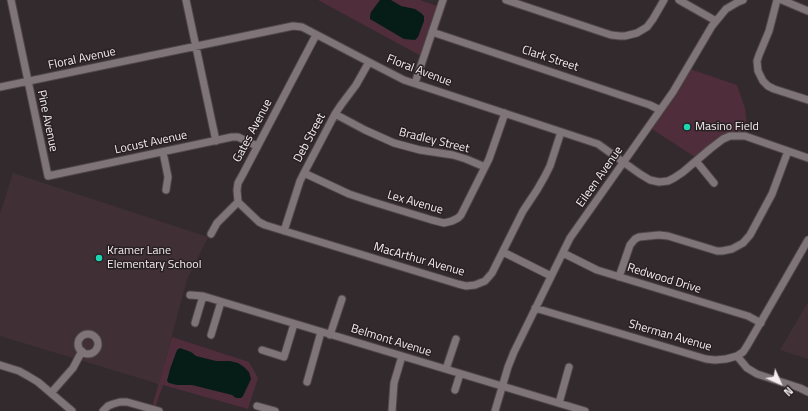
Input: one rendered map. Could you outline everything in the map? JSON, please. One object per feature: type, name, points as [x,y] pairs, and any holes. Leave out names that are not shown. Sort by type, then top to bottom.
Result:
[{"type":"street","name":"Pine Avenue","points":[[11,0],[48,176]]},
{"type":"street","points":[[186,0],[216,141]]},
{"type":"street","points":[[415,83],[443,0]]},
{"type":"street","points":[[506,0],[522,2],[611,35],[625,36],[637,33],[647,27],[664,0]]},
{"type":"street","points":[[680,0],[716,21]]},
{"type":"street","name":"Eileen Avenue","points":[[495,411],[514,352],[570,238],[673,92],[716,21],[726,9],[743,0]]},
{"type":"street","points":[[777,0],[769,31],[757,61],[758,71],[763,81],[774,89],[808,100]]},
{"type":"street","points":[[782,0],[808,11]]},
{"type":"street","name":"Floral Avenue","points":[[0,87],[293,26],[302,27],[400,78],[598,144],[650,180],[659,182],[668,181],[674,178],[715,145],[730,136],[745,136],[808,158]]},
{"type":"street","name":"Clark Street","points":[[432,32],[650,104],[660,110]]},
{"type":"street","name":"Gates Avenue","points":[[238,202],[238,183],[316,35]]},
{"type":"street","name":"Deb Street","points":[[284,231],[304,173],[335,114],[356,85],[369,62]]},
{"type":"street","name":"Lex Avenue","points":[[304,173],[349,194],[432,220],[444,223],[452,221],[458,218],[461,214],[485,167],[505,113]]},
{"type":"street","name":"Bradley Street","points":[[335,114],[394,143],[420,150],[453,155],[485,167]]},
{"type":"street","name":"MacArthur Avenue","points":[[238,202],[259,222],[265,225],[458,284],[466,286],[475,285],[485,281],[492,273],[523,211],[537,190],[550,166],[561,132]]},
{"type":"street","name":"Locust Avenue","points":[[48,176],[232,137],[238,137],[257,146]]},
{"type":"street","points":[[619,277],[630,245],[639,237],[659,235],[668,236],[722,251],[732,249],[743,243],[750,235],[772,194],[788,151]]},
{"type":"street","points":[[163,152],[168,177],[166,190]]},
{"type":"street","points":[[696,161],[714,183]]},
{"type":"street","points":[[211,234],[217,223],[238,202]]},
{"type":"street","points":[[808,240],[747,346],[743,352],[737,356],[747,368],[757,374],[808,392]]},
{"type":"street","points":[[503,252],[551,276]]},
{"type":"street","name":"Redwood Drive","points":[[563,253],[597,270],[748,316],[761,322]]},
{"type":"street","name":"Belmont Avenue","points":[[190,295],[203,296],[585,411]]},
{"type":"street","points":[[195,323],[203,296]]},
{"type":"street","points":[[330,334],[342,299]]},
{"type":"street","points":[[211,334],[221,302]]},
{"type":"street","name":"Sherman Avenue","points":[[535,308],[706,359],[726,359],[737,356]]},
{"type":"street","points":[[262,350],[284,357],[294,324]]},
{"type":"street","points":[[307,382],[321,332]]},
{"type":"street","points":[[446,369],[456,339]]},
{"type":"street","points":[[51,393],[73,368],[82,351]]},
{"type":"street","points":[[392,411],[394,383],[402,356]]},
{"type":"street","points":[[0,365],[19,371],[38,382],[72,411]]},
{"type":"street","points":[[559,403],[569,367]]},
{"type":"street","points":[[455,390],[460,374]]},
{"type":"street","points":[[103,411],[108,406],[120,402],[132,403],[159,411]]},
{"type":"street","points":[[257,406],[275,411]]},
{"type":"shaded area","points":[[318,0],[420,0],[437,6],[421,56]]},
{"type":"shaded area","points":[[380,0],[391,0],[401,6],[415,9],[424,16],[424,21],[418,37],[415,40],[404,39],[370,19],[371,12]]},
{"type":"shaded area","points":[[687,68],[737,85],[745,108],[748,137],[730,136],[698,159],[649,127]]},
{"type":"shaded area","name":"Kramer Lane Elementary School","points":[[13,173],[208,237],[187,279],[159,384],[0,336],[0,214]]},
{"type":"shaded area","points":[[808,302],[808,359],[780,350]]},
{"type":"shaded area","points":[[172,337],[249,362],[258,378],[248,409],[163,385],[155,408],[152,407]]},
{"type":"shaded area","points":[[180,348],[191,352],[196,356],[216,361],[230,361],[238,363],[244,367],[249,372],[251,379],[243,396],[241,398],[236,398],[232,395],[192,385],[177,385],[169,383],[167,381],[170,369],[177,350]]},
{"type":"place","name":"Masino Field","points":[[687,127]]},
{"type":"place","name":"Kramer Lane Elementary School","points":[[99,258]]}]
